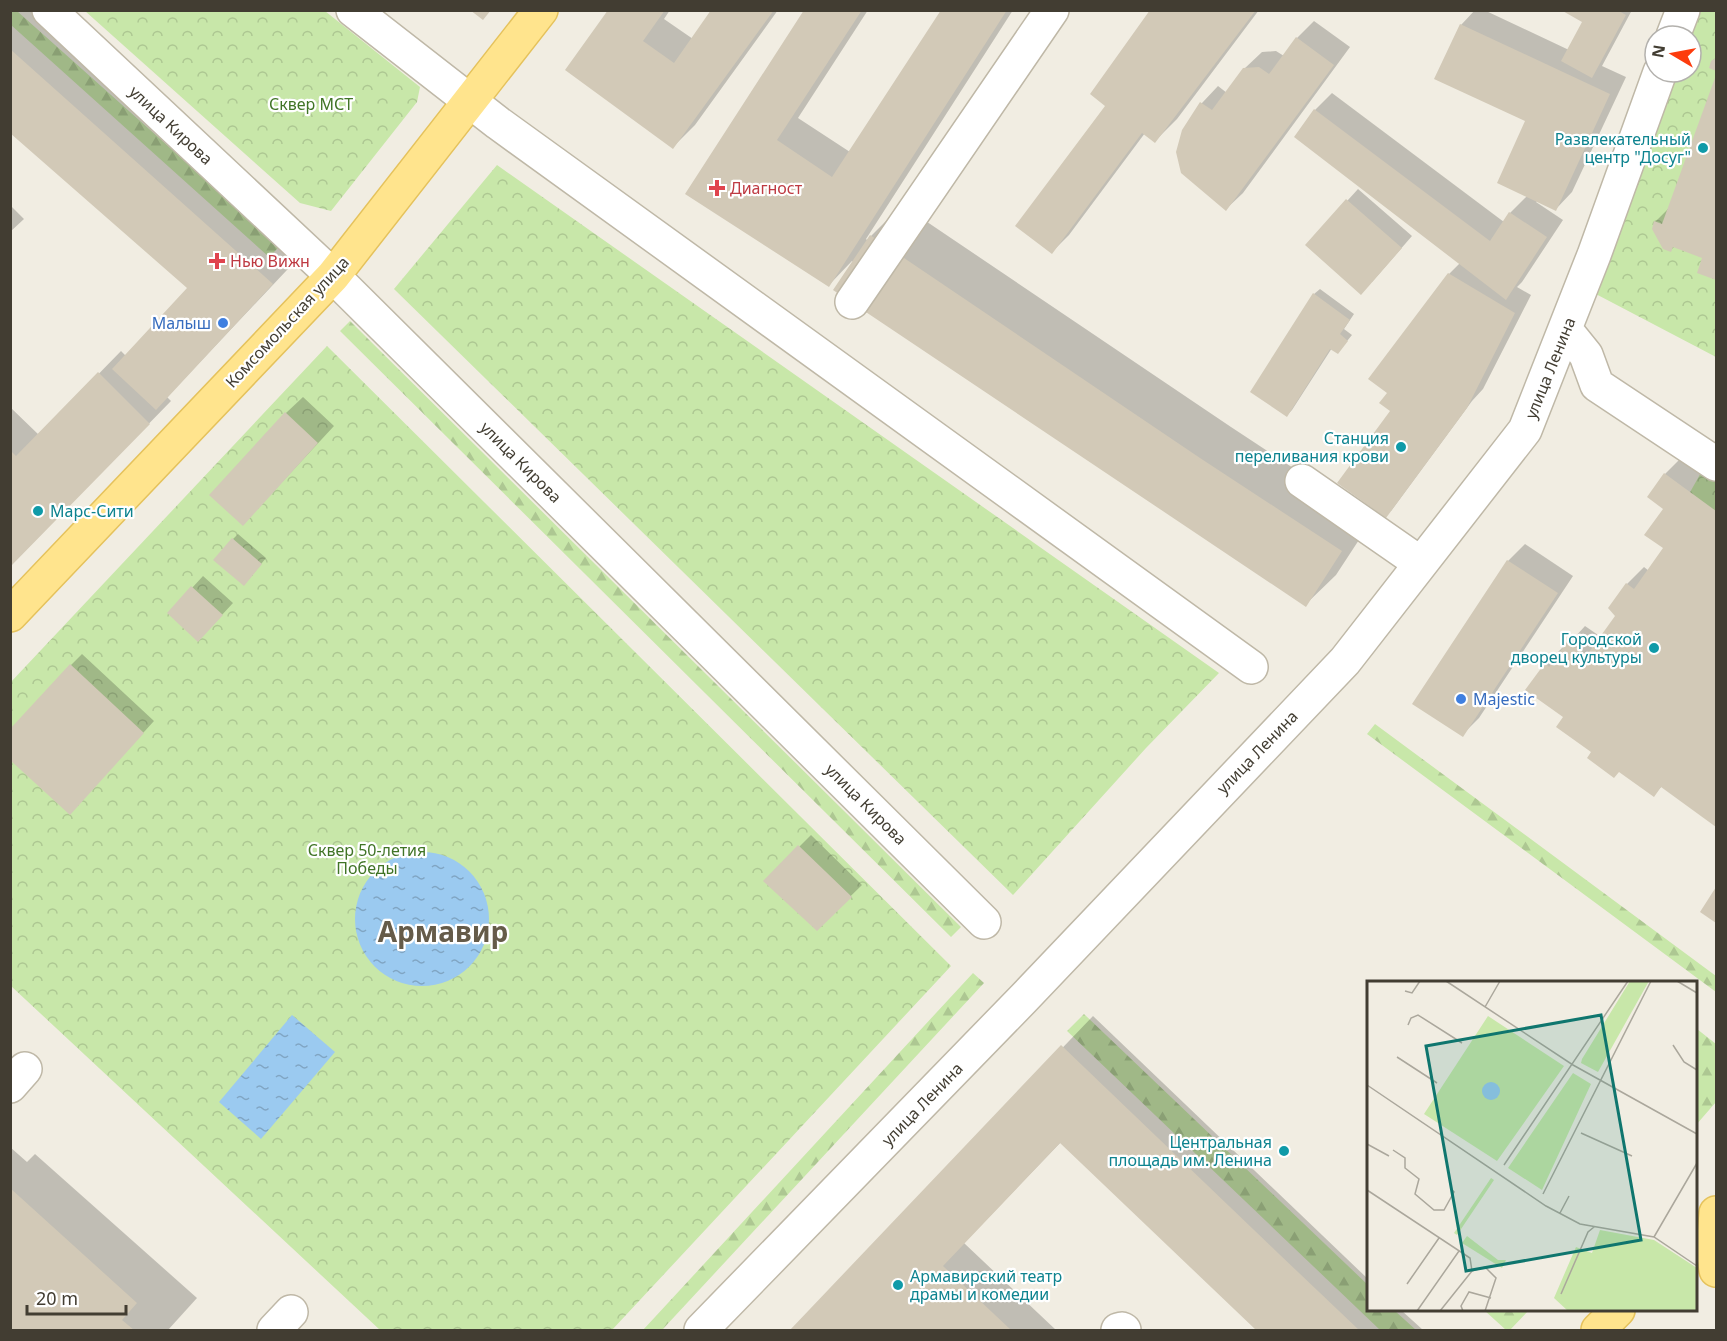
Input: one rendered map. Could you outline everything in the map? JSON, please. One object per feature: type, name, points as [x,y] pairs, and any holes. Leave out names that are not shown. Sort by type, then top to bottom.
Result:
[{"type":"main road","name":"Комсомольская улица","points":[[10,615],[333,276],[541,10]]},
{"type":"main road","points":[[1697,1218],[1716,1196]]},
{"type":"main road","points":[[1716,1213],[1713,1249],[1716,1270]]},
{"type":"main road","points":[[1697,1285],[1705,1286],[1716,1292]]},
{"type":"main road","points":[[1598,1330],[1617,1311]]},
{"type":"street","name":"улица Кирова","points":[[49,10],[333,276],[984,922]]},
{"type":"street","points":[[353,10],[470,101],[1251,667]]},
{"type":"street","points":[[852,302],[1052,10]]},
{"type":"street","name":"улица Ленина","points":[[701,1330],[989,1034],[1345,661],[1524,430],[1594,255],[1656,84]]},
{"type":"street","points":[[1565,329],[1586,355],[1597,385],[1716,464]]},
{"type":"street","points":[[1302,481],[1420,563]]},
{"type":"street","points":[[1118,1330],[1124,1330]]},
{"type":"green space","points":[[11,11],[17,11],[280,246],[269,257],[11,25]]},
{"type":"green space","name":"Сквер МСТ","points":[[85,11],[325,11],[420,87],[417,102],[331,211],[300,203]]},
{"type":"green space","points":[[1683,11],[1716,11],[1716,357],[1592,292],[1656,84],[1703,84],[1703,24],[1678,24]]},
{"type":"green space","points":[[497,165],[1219,673],[1146,748],[1013,895],[394,289]]},
{"type":"green space","points":[[350,321],[961,927],[951,937],[340,331]]},
{"type":"green space","name":"Сквер 50-летия Победы","points":[[327,346],[951,966],[612,1330],[380,1330],[11,986],[10,683]]},
{"type":"green space","points":[[1716,446],[1716,513],[1689,494]]},
{"type":"green space","points":[[1375,724],[1716,976],[1716,992],[1367,734]]},
{"type":"green space","points":[[973,973],[984,983],[662,1330],[643,1330]]},
{"type":"green space","points":[[1084,1014],[1367,1284],[1367,1311],[1395,1311],[1416,1330],[1380,1330],[1067,1031]]},
{"type":"green space","points":[[1697,1029],[1716,1044],[1716,1102],[1697,1124]]},
{"type":"green space","points":[[1485,1311],[1528,1311],[1510,1330],[1506,1330]]},
{"type":"water","points":[[422,852],[448,857],[469,872],[484,893],[489,919],[484,945],[469,966],[448,981],[422,986],[396,981],[375,966],[360,945],[355,919],[360,893],[375,872],[396,857]]},
{"type":"water","points":[[292,1015],[335,1052],[261,1139],[219,1102]]},
{"type":"building","points":[[470,10],[491,10],[483,20]]},
{"type":"building","points":[[608,10],[665,10],[643,41],[674,63],[711,10],[774,10],[673,149],[565,70]]},
{"type":"building","points":[[804,10],[862,10],[777,140],[832,177],[941,10],[1007,10],[829,287],[685,194]]},
{"type":"building","points":[[1150,10],[1256,10],[1155,143],[1142,133],[1052,254],[1015,226],[1105,106],[1090,94]]},
{"type":"building","points":[[1561,10],[1617,10],[1626,15],[1592,78],[1561,61],[1582,22]]},
{"type":"building","points":[[1460,24],[1610,94],[1556,211],[1497,183],[1525,121],[1434,79]]},
{"type":"building","points":[[1296,37],[1334,65],[1226,211],[1181,173],[1176,152],[1182,130],[1200,102],[1212,110],[1243,68],[1259,67],[1269,74]]},
{"type":"building","points":[[10,49],[273,284],[156,410],[112,369],[187,288],[10,133]]},
{"type":"building","points":[[1716,58],[1716,71],[1709,68],[1711,61]]},
{"type":"building","name":"Развлекательный центр \"Досуг\"","points":[[1716,75],[1716,280],[1697,273],[1702,258],[1673,247],[1671,252],[1663,249],[1652,229],[1654,221],[1662,224]]},
{"type":"building","points":[[1314,109],[1490,241],[1509,212],[1547,237],[1506,300],[1294,137]]},
{"type":"building","points":[[1346,199],[1402,248],[1361,295],[1305,245]]},
{"type":"building","points":[[870,235],[1342,551],[1306,607],[833,290]]},
{"type":"building","points":[[1448,273],[1515,313],[1467,408],[1386,518],[1337,483],[1390,411],[1379,403],[1387,393],[1368,379]]},
{"type":"building","points":[[1313,293],[1350,320],[1340,334],[1348,341],[1338,354],[1330,349],[1287,417],[1250,392]]},
{"type":"building","name":"Марс-Сити","points":[[98,372],[150,424],[10,567],[10,450],[16,456]]},
{"type":"building","points":[[285,412],[318,443],[243,526],[209,495]]},
{"type":"building","name":"Городской дворец культуры","points":[[1664,473],[1716,511],[1716,827],[1661,787],[1654,797],[1619,772],[1614,778],[1587,758],[1591,752],[1556,727],[1563,717],[1525,690],[1545,663],[1549,667],[1567,642],[1587,655],[1615,616],[1608,608],[1626,583],[1634,589],[1663,548],[1644,535],[1663,509],[1647,497]]},
{"type":"building","points":[[232,538],[262,564],[244,586],[213,560]]},
{"type":"building","points":[[1507,560],[1558,593],[1463,737],[1412,704]]},
{"type":"building","points":[[191,586],[223,615],[198,642],[167,613]]},
{"type":"building","points":[[70,664],[144,733],[70,815],[10,760],[10,729]]},
{"type":"building","points":[[798,845],[852,897],[817,931],[763,881]]},
{"type":"building","points":[[1716,887],[1716,923],[1700,912]]},
{"type":"building","points":[[1061,1045],[1359,1330],[1256,1330],[1060,1143],[943,1266],[1011,1330],[790,1330]]},
{"type":"building","points":[[10,1188],[137,1303],[122,1320],[134,1330],[10,1330]]},
{"type":"place","name":"Развлекательный центр \"Досуг\"","points":[[1703,148]]},
{"type":"place","name":"Диагност","points":[[717,188]]},
{"type":"place","name":"Нью Вижн","points":[[217,261]]},
{"type":"place","name":"Малыш","points":[[223,323]]},
{"type":"place","name":"Cтанция переливания крови","points":[[1401,447]]},
{"type":"place","name":"Марс-Сити","points":[[38,511]]},
{"type":"place","name":"Городской дворец культуры","points":[[1654,648]]},
{"type":"place","name":"Majestic","points":[[1461,699]]},
{"type":"place","name":"Центральная площадь им. Ленина","points":[[1284,1151]]},
{"type":"place","name":"Армавирский театр драмы и комедии","points":[[898,1285]]},
{"type":"district","name":"Армавир","points":[[443,931]]}]
